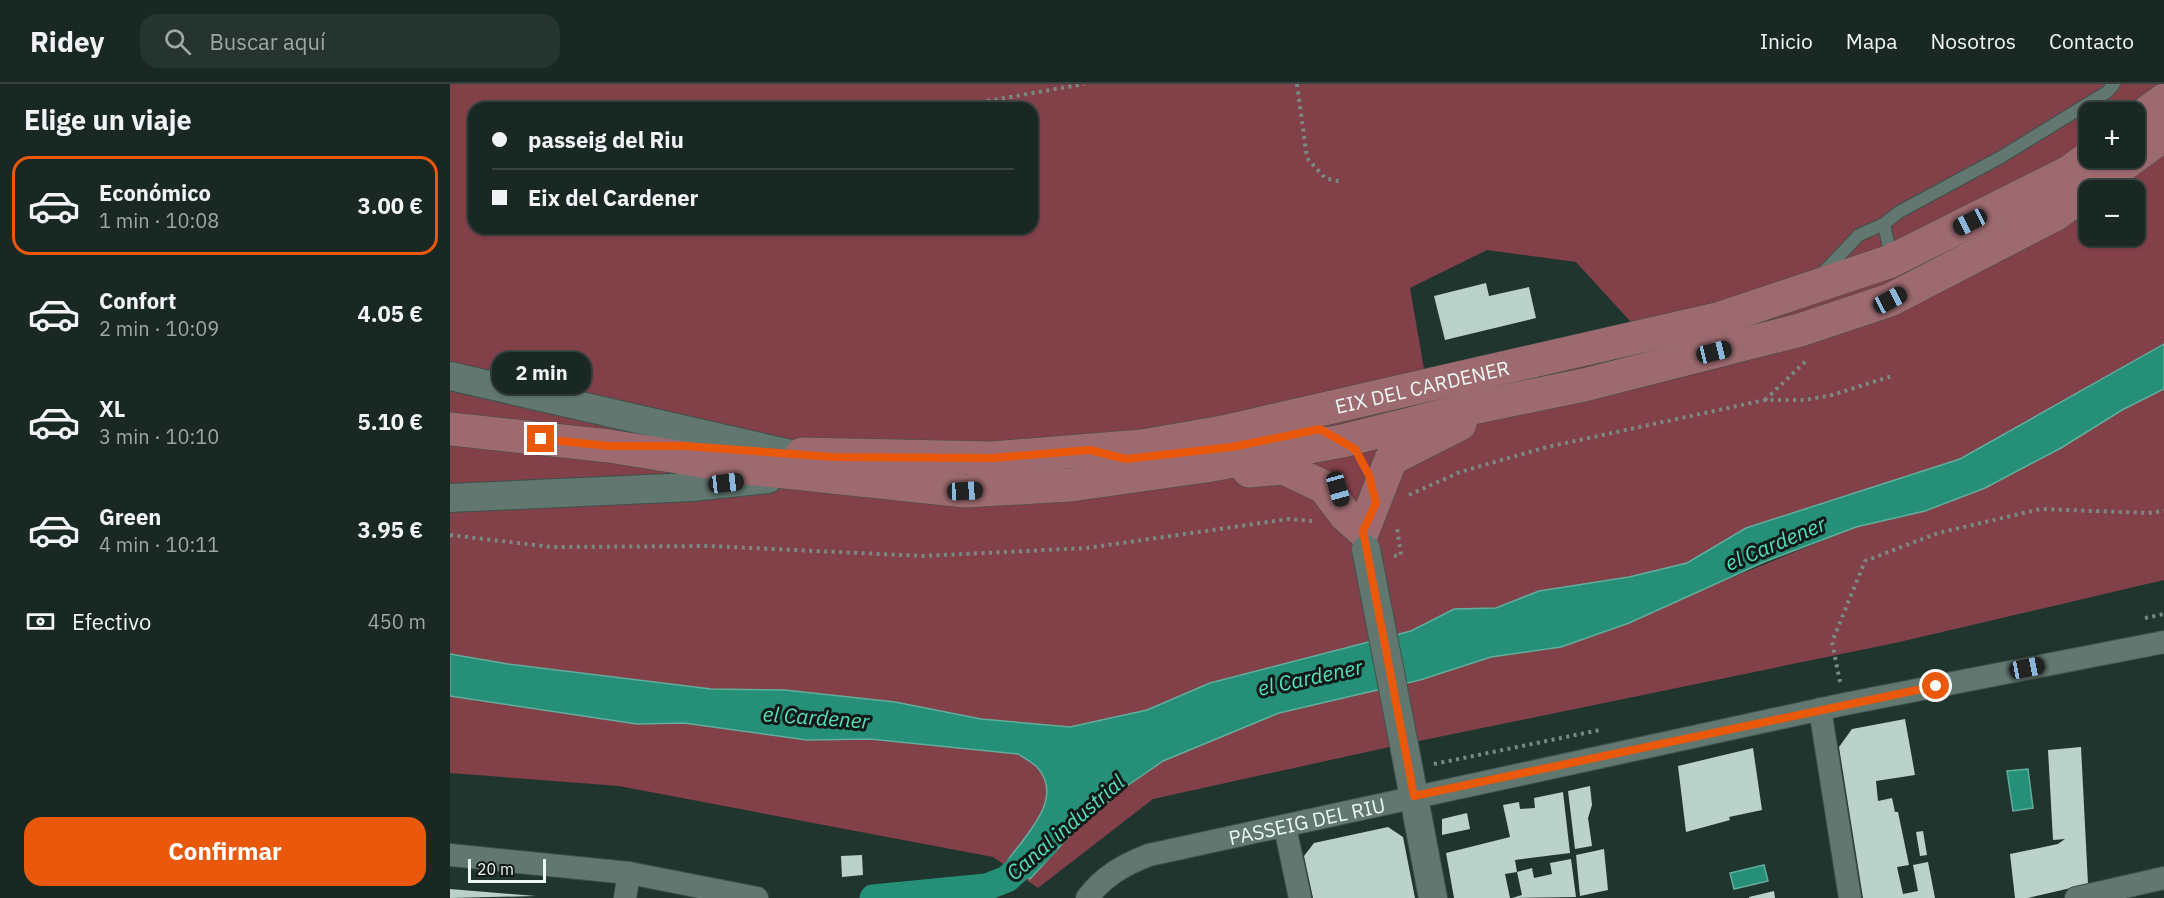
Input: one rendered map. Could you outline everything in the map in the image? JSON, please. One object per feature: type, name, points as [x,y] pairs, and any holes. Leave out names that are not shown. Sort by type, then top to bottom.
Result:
[{"type":"main road","points":[[2145,114],[2164,100]]},
{"type":"main road","name":"EIX DEL CARDENER","points":[[450,429],[609,446],[819,477],[965,491],[1071,485],[1173,471],[1342,441],[1386,428],[1584,385],[1800,330],[1890,300],[2055,214],[2164,135]]},
{"type":"main road","name":"EIX DEL CARDENER","points":[[609,446],[685,446],[834,457],[992,458],[1142,446],[1223,432],[1721,318],[1891,261],[2069,172],[2079,165]]},
{"type":"main road","name":"EIX DEL CARDENER","points":[[1370,525],[1338,489],[1336,460],[1342,441],[1363,420],[1537,378],[1613,344]]},
{"type":"main road","name":"EIX DEL CARDENER","points":[[1370,525],[1391,459],[1469,419],[1517,399]]},
{"type":"main road","name":"EIX DEL CARDENER","points":[[1090,450],[1126,459],[1232,447],[1320,429],[1342,441]]},
{"type":"main road","name":"EIX DEL CARDENER","points":[[1173,471],[1229,473],[1284,468],[1324,487],[1370,525]]},
{"type":"street","points":[[450,376],[786,453]]},
{"type":"street","points":[[450,498],[649,489],[819,477]]},
{"type":"street","points":[[1370,525],[1405,750],[1433,898]]},
{"type":"street","name":"PASSEIG DEL RIU","points":[[1087,898],[1100,881],[1123,865],[1149,855],[1820,709],[2164,642]]},
{"type":"street","points":[[1820,709],[1850,898]]},
{"type":"street","points":[[1285,827],[1300,898]]},
{"type":"street","points":[[450,855],[630,873],[757,898]]},
{"type":"street","points":[[625,898],[630,873]]},
{"type":"street","points":[[2076,898],[2164,878]]},
{"type":"lane","points":[[1810,288],[1859,235],[1884,224],[1899,212],[2001,157],[2107,92],[2114,84]]},
{"type":"lane","points":[[1884,224],[1891,261]]},
{"type":"path","points":[[982,102],[1083,84]]},
{"type":"path","points":[[1297,84],[1307,158],[1325,178],[1342,182]]},
{"type":"path","points":[[1765,400],[1809,357]]},
{"type":"path","points":[[450,535],[552,547],[709,546],[923,556],[1087,548],[1289,519],[1370,525],[1449,476],[1547,447],[1765,400],[1805,400],[1832,395],[1893,376]]},
{"type":"path","points":[[1845,704],[1832,642],[1865,561],[1938,533],[2041,509],[2148,513],[2164,511]]},
{"type":"shaded area","points":[[450,84],[2164,84],[2164,344],[1960,459],[1746,528],[1687,563],[1629,577],[1539,591],[1496,608],[1454,609],[1411,631],[1210,683],[1147,710],[1070,727],[981,719],[895,702],[785,690],[711,689],[508,664],[450,654]],"holes":[[[1487,250],[1576,262],[1631,322],[1425,375],[1410,288]]]},
{"type":"shaded area","points":[[2164,389],[2164,580],[1895,643],[1385,748],[1153,799],[1038,888],[993,857],[619,786],[450,773],[450,696],[637,724],[684,723],[807,740],[870,739],[1018,754],[1037,767],[1045,779],[1047,791],[1040,816],[1008,860],[1030,878],[1072,833],[1121,790],[1163,761],[1279,713],[1420,680],[1491,657],[1561,647],[1856,527],[1925,511],[1985,488],[2061,448],[2122,410]]},
{"type":"water","name":"el Cardener","points":[[2164,344],[2164,389],[2122,410],[2061,448],[1985,488],[1925,511],[1856,527],[1764,562],[1629,623],[1561,647],[1491,657],[1420,680],[1279,713],[1163,761],[1121,790],[1072,833],[1030,879],[1008,860],[1040,816],[1047,791],[1045,779],[1037,767],[1018,754],[870,739],[807,740],[684,723],[637,724],[450,696],[450,654],[508,664],[711,689],[785,690],[895,702],[981,719],[1070,727],[1147,710],[1210,683],[1411,631],[1454,609],[1496,608],[1539,591],[1629,577],[1687,563],[1746,528],[1960,459]]},
{"type":"water","points":[[2028,769],[2033,808],[2013,811],[2007,771]]},
{"type":"water","points":[[1764,865],[1768,881],[1734,889],[1730,873]]},
{"type":"building","points":[[1486,283],[1489,296],[1529,287],[1536,318],[1445,340],[1434,296]]},
{"type":"building","points":[[1905,719],[1915,775],[1876,781],[1878,801],[1892,798],[1895,812],[1898,812],[1909,865],[1897,867],[1903,894],[1918,891],[1913,865],[1928,862],[1935,898],[1863,898],[1839,747],[1852,729]]},
{"type":"building","points":[[2081,747],[2088,884],[2028,898],[2015,898],[2010,854],[2058,844],[2065,839],[2053,840],[2048,750]]},
{"type":"building","points":[[1753,748],[1762,810],[1729,817],[1730,820],[1686,832],[1678,766]]},
{"type":"building","points":[[1590,786],[1592,805],[1588,818],[1592,846],[1575,849],[1568,791]]},
{"type":"building","points":[[1563,792],[1570,853],[1515,860],[1517,872],[1505,874],[1510,898],[1454,898],[1446,853],[1510,837],[1503,805],[1519,802],[1520,809],[1535,808],[1534,798]]},
{"type":"building","points":[[1467,813],[1470,829],[1442,835],[1442,819]]},
{"type":"building","points":[[1388,827],[1403,837],[1415,898],[1313,898],[1304,856],[1314,843]]},
{"type":"building","points":[[1923,831],[1927,855],[1920,856],[1916,832]]},
{"type":"building","points":[[1604,849],[1608,890],[1580,896],[1576,855]]},
{"type":"building","points":[[862,855],[863,875],[842,877],[841,856]]},
{"type":"building","points":[[1571,859],[1576,897],[1512,898],[1522,895],[1517,872],[1532,868],[1534,878],[1552,874],[1550,863]]},
{"type":"building","points":[[450,889],[536,896],[450,898]]},
{"type":"building","points":[[1774,891],[1775,898],[1749,898],[1749,897]]},
{"type":"waterway","name":"Canal industrial","points":[[873,898],[986,887],[1007,879],[1045,844]]},
{"type":"route","points":[[541,439],[609,446],[685,446],[834,457],[992,458],[1090,450],[1126,459],[1232,447],[1320,429],[1355,449],[1369,475],[1376,503],[1363,531],[1414,796],[1936,686]]}]
